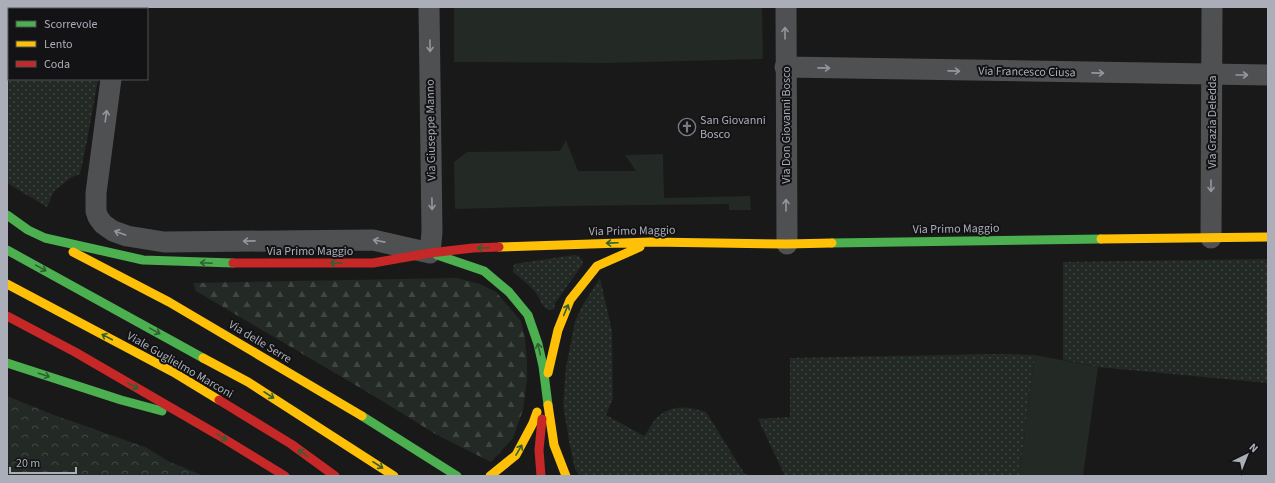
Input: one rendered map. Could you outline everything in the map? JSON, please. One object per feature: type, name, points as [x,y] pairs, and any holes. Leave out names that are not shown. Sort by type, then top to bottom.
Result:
[{"type":"main road","name":"Via Primo Maggio","points":[[7,215],[28,230],[46,238],[143,260],[218,264],[373,263],[430,252],[473,248],[651,242],[787,244],[1268,237]]},
{"type":"main road","points":[[7,223],[28,230]]},
{"type":"main road","name":"Via delle Serre","points":[[46,238],[169,302],[365,418],[457,476]]},
{"type":"main road","points":[[541,476],[539,450],[546,388],[556,337],[570,300],[597,266],[651,242]]},
{"type":"main road","points":[[7,250],[248,382],[394,476]]},
{"type":"main road","points":[[430,252],[484,271],[509,292],[528,315],[538,344],[543,366],[554,444],[566,476]]},
{"type":"main road","name":"Viale Guglielmo Marconi","points":[[7,284],[173,372],[291,444],[335,476]]},
{"type":"main road","points":[[7,316],[75,352],[188,417],[285,476]]},
{"type":"main road","points":[[7,363],[121,400],[188,417]]},
{"type":"main road","points":[[490,476],[516,455],[533,423],[546,388]]},
{"type":"street","name":"Via Giuseppe Manno","points":[[429,7],[432,226],[430,252]]},
{"type":"street","name":"Via Don Giovanni Bosco","points":[[786,7],[785,67],[787,244]]},
{"type":"street","name":"Via Grazia Deledda","points":[[1210,238],[1212,7]]},
{"type":"street","name":"Via Francesco Ciusa","points":[[785,67],[1268,75]]},
{"type":"street","points":[[111,80],[96,192],[96,211],[98,218],[103,224],[113,231],[127,236],[164,242],[373,240],[430,252]]},
{"type":"green space","points":[[7,7],[109,7],[8,8],[8,80],[98,80],[80,174],[72,177],[54,191],[47,207],[7,183]]},
{"type":"green space","points":[[454,7],[762,7],[763,59],[607,63],[454,62]]},
{"type":"green space","points":[[566,140],[578,171],[636,171],[625,155],[663,154],[664,198],[750,196],[751,210],[729,210],[729,204],[455,209],[454,162],[467,152],[560,151]]},
{"type":"green space","points":[[574,255],[579,256],[583,264],[555,303],[554,309],[549,310],[544,307],[534,290],[513,272],[514,264]]},
{"type":"green space","points":[[1268,259],[1268,383],[1098,367],[1063,360],[1063,262]]},
{"type":"green space","points":[[457,278],[480,284],[496,292],[521,321],[525,339],[527,380],[523,410],[513,438],[491,462],[437,435],[196,291],[193,283]]},
{"type":"green space","points":[[600,278],[612,331],[613,398],[606,415],[644,436],[653,422],[660,415],[671,409],[688,408],[706,412],[744,473],[749,476],[580,476],[575,469],[563,404],[566,367],[575,322],[582,306]]},
{"type":"green space","points":[[995,354],[1035,355],[1019,476],[785,476],[758,419],[790,417],[790,358]]},
{"type":"green space","points":[[1035,355],[1098,367],[1083,476],[1019,476]]},
{"type":"green space","points":[[7,396],[54,415],[145,447],[168,461],[204,476],[7,476]]},
{"type":"traffic: fast","points":[[7,215],[28,230],[45,238],[143,260],[233,263]]},
{"type":"traffic: fast","points":[[832,243],[1101,239]]},
{"type":"traffic: fast","points":[[7,250],[203,358]]},
{"type":"traffic: fast","points":[[437,255],[484,271],[509,292],[528,315],[538,344],[543,366],[548,405]]},
{"type":"traffic: fast","points":[[7,363],[121,400],[162,411]]},
{"type":"traffic: fast","points":[[362,416],[457,476]]},
{"type":"traffic: slow","points":[[1101,239],[1268,237]]},
{"type":"traffic: slow","points":[[499,247],[651,242],[787,244],[832,243]]},
{"type":"traffic: slow","points":[[548,373],[558,330],[570,300],[597,266],[640,247]]},
{"type":"traffic: slow","points":[[73,252],[169,302],[362,416]]},
{"type":"traffic: slow","points":[[7,284],[173,372],[219,400]]},
{"type":"traffic: slow","points":[[203,358],[248,382],[394,476]]},
{"type":"traffic: slow","points":[[548,405],[554,445],[566,476]]},
{"type":"traffic: slow","points":[[490,476],[516,455],[533,423],[537,412]]},
{"type":"traffic: jam","points":[[233,263],[373,263],[430,253],[473,248],[499,247]]},
{"type":"traffic: jam","points":[[7,316],[75,352],[218,435],[285,476]]},
{"type":"traffic: jam","points":[[219,400],[291,444],[335,476]]},
{"type":"traffic: jam","points":[[541,476],[539,450],[542,419]]},
{"type":"place","name":"San Giovanni Bosco","points":[[687,127]]}]
